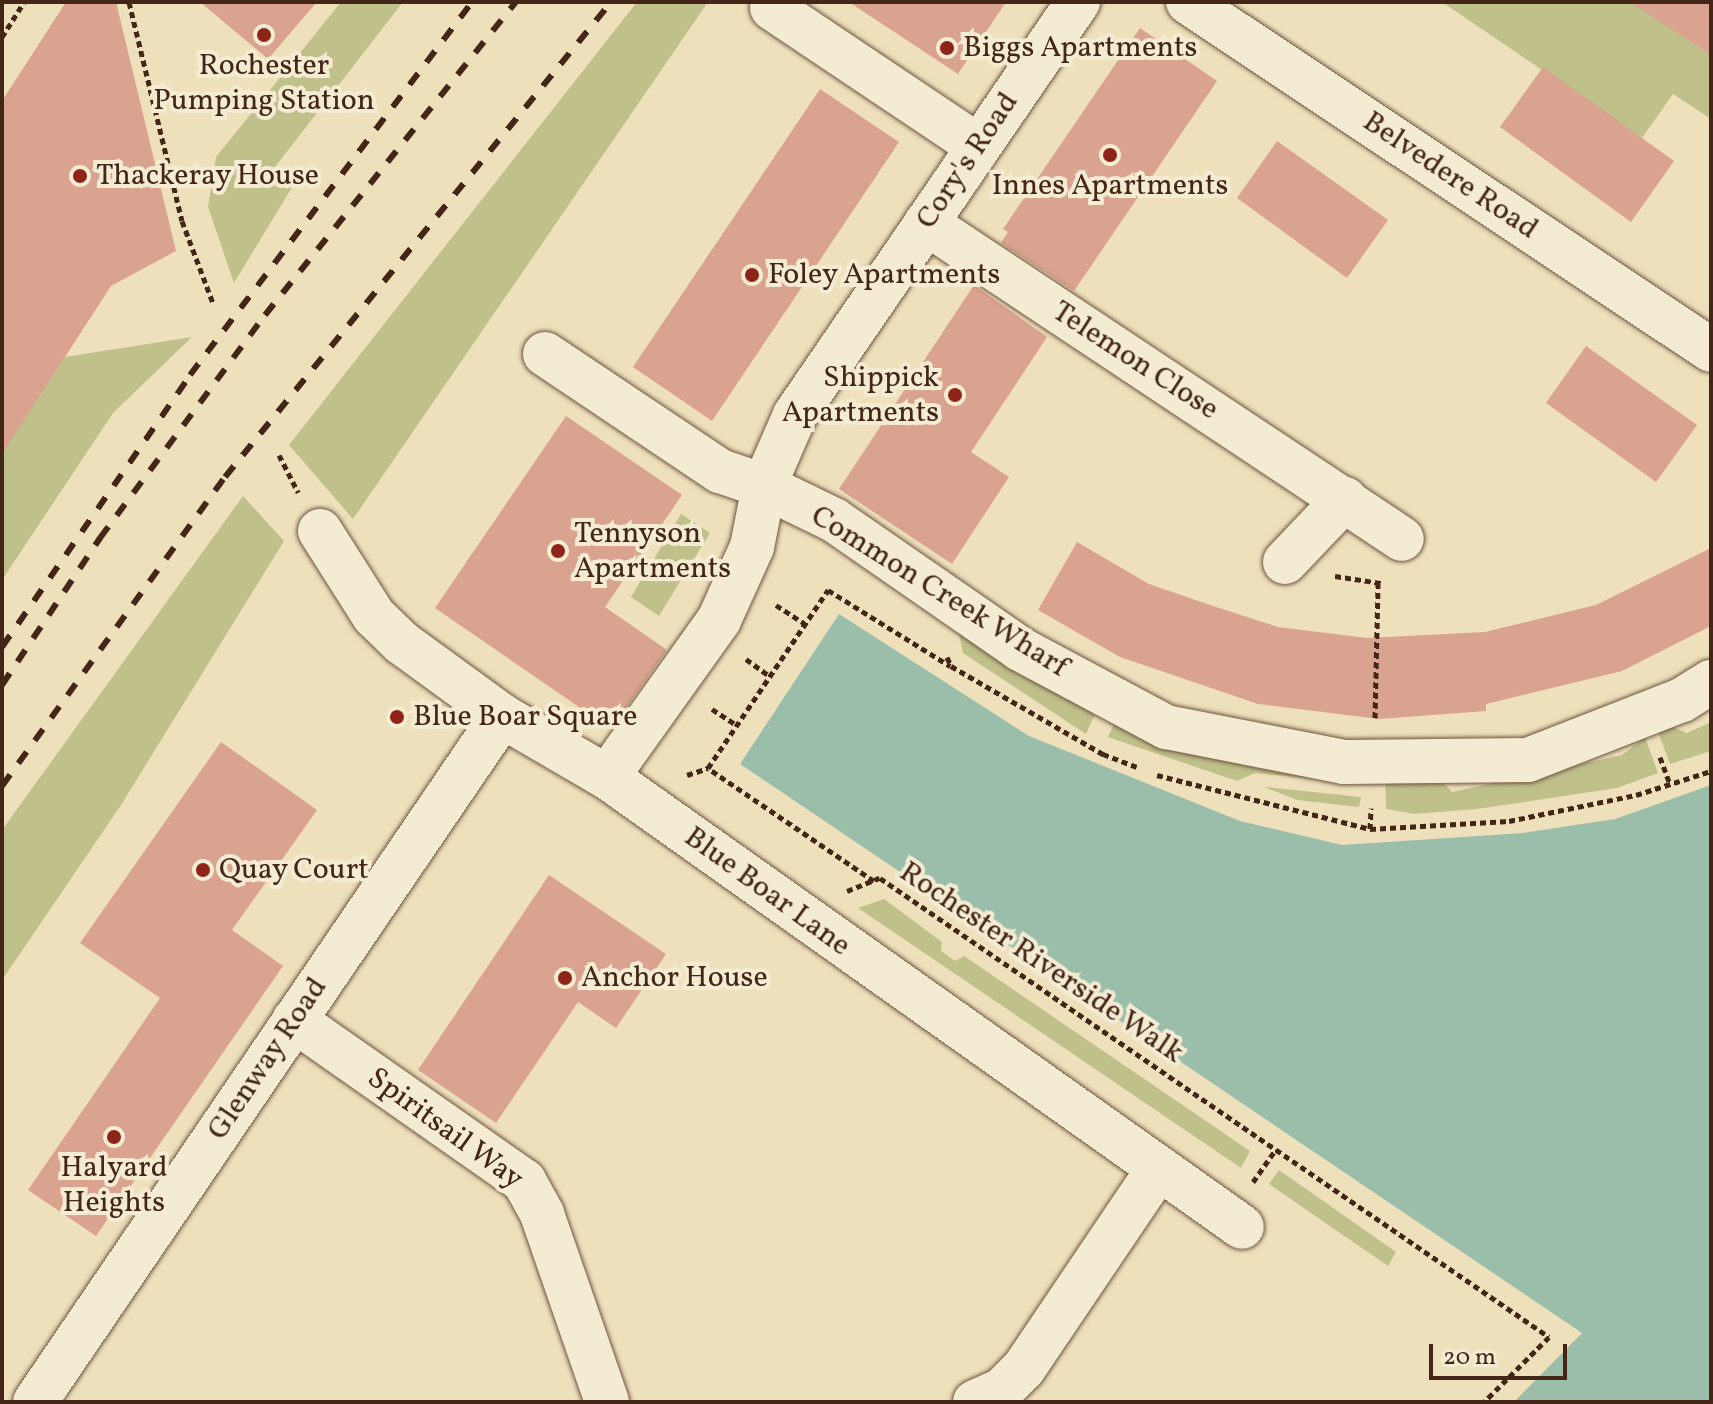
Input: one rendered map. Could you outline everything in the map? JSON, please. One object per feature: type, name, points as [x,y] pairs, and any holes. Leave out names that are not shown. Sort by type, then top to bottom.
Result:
[{"type":"street","name":"Cory's Road","points":[[607,777],[719,620],[752,547],[764,486],[795,415],[1078,2]]},
{"type":"street","name":"Belvedere Road","points":[[1188,2],[1711,350]]},
{"type":"street","points":[[772,8],[978,146]]},
{"type":"street","name":"Telemon Close","points":[[926,223],[1402,539]]},
{"type":"street","name":"Common Creek Wharf","points":[[545,354],[720,471],[764,486],[834,520],[1020,649],[1166,727],[1344,762],[1373,783],[1528,760],[1682,700],[1711,682]]},
{"type":"street","points":[[1305,568],[1345,499]]},
{"type":"street","name":"Blue Boar Lane","points":[[320,531],[382,625],[502,716],[607,777],[1157,1171],[1242,1227]]},
{"type":"street","name":"Glenway Road","points":[[35,1402],[502,716]]},
{"type":"street","name":"Spiritsail Way","points":[[294,1020],[524,1181],[542,1214],[607,1402]]},
{"type":"street","points":[[975,1402],[1009,1385],[1024,1368],[1157,1171]]},
{"type":"path","points":[[2,37],[24,2]]},
{"type":"path","points":[[129,2],[182,221],[213,303]]},
{"type":"path","points":[[1370,829],[1378,583],[1402,539]]},
{"type":"path","points":[[1305,568],[1378,583]]},
{"type":"path","points":[[677,763],[681,780],[708,768],[804,623],[832,589],[951,666],[1103,754],[1161,777],[1370,829],[1509,821],[1670,784],[1711,771]]},
{"type":"path","points":[[772,603],[804,623]]},
{"type":"path","points":[[942,644],[951,666]]},
{"type":"path","points":[[1656,747],[1670,784]]},
{"type":"path","points":[[708,768],[874,881]]},
{"type":"path","name":"Rochester Riverside Walk","points":[[832,884],[845,892],[880,878],[1549,1337],[1484,1402]]},
{"type":"path","points":[[1255,1180],[1275,1150]]},
{"type":"shaded area","points":[[341,2],[403,2],[275,167],[294,184],[234,283],[208,207],[216,157]]},
{"type":"shaded area","points":[[637,2],[708,2],[353,519],[289,445]]},
{"type":"shaded area","points":[[1442,2],[1632,2],[1711,55],[1711,119],[1673,94],[1642,138]]},
{"type":"shaded area","points":[[192,337],[113,413],[2,580],[2,452],[65,357]]},
{"type":"shaded area","points":[[243,496],[284,541],[121,805],[2,980],[2,830]]},
{"type":"shaded area","points":[[681,514],[710,533],[659,616],[631,597]]},
{"type":"shaded area","points":[[839,614],[1029,736],[1240,821],[1342,845],[1523,833],[1615,819],[1711,785],[1711,1402],[1514,1402],[1582,1333],[740,764]]},
{"type":"shaded area","points":[[958,628],[1095,714],[1086,734],[963,653]]},
{"type":"shaded area","points":[[1118,716],[1190,750],[1257,768],[1357,777],[1362,784],[1255,773],[1237,781],[1108,737]]},
{"type":"shaded area","points":[[1711,722],[1711,751],[1670,764],[1658,732],[1673,727],[1687,733]]},
{"type":"shaded area","points":[[1645,737],[1658,773],[1617,788],[1477,809],[1414,814],[1386,809],[1385,775],[1434,773],[1452,792],[1622,755]]},
{"type":"shaded area","points":[[1264,787],[1361,797],[1359,807],[1297,800]]},
{"type":"shaded area","points":[[884,899],[942,942],[941,951],[955,961],[964,956],[1250,1151],[1241,1168],[858,908]]},
{"type":"shaded area","points":[[1279,1170],[1396,1252],[1388,1266],[1269,1184]]},
{"type":"building","name":"Thackeray House","points":[[66,2],[116,2],[176,251],[111,286],[2,454],[2,101]]},
{"type":"building","name":"Rochester Pumping Station","points":[[200,2],[317,2],[268,59]]},
{"type":"building","name":"Biggs Apartments","points":[[849,2],[1006,2],[958,74]]},
{"type":"building","points":[[1630,2],[1711,2],[1711,55]]},
{"type":"building","name":"Innes Apartments","points":[[1140,28],[1217,81],[1074,291],[1001,243],[1008,232],[1003,229]]},
{"type":"building","points":[[1543,67],[1674,161],[1631,222],[1500,127]]},
{"type":"building","name":"Foley Apartments","points":[[820,89],[899,142],[712,421],[633,367]]},
{"type":"building","points":[[1277,141],[1388,220],[1347,278],[1237,198]]},
{"type":"building","name":"Shippick Apartments","points":[[974,285],[1047,337],[971,452],[1009,477],[952,564],[839,489]]},
{"type":"building","points":[[1586,346],[1697,425],[1656,482],[1546,403]]},
{"type":"building","name":"Tennyson Apartments","points":[[566,416],[682,495],[605,607],[667,650],[611,729],[435,608]]},
{"type":"building","points":[[1077,542],[1149,584],[1213,606],[1278,627],[1367,638],[1485,632],[1596,605],[1711,548],[1711,626],[1622,671],[1486,704],[1486,711],[1379,719],[1258,704],[1120,657],[1038,610]]},
{"type":"building","name":"Quay Court","points":[[221,742],[317,810],[232,930],[283,966],[96,1236],[28,1190],[160,998],[80,943]]},
{"type":"building","name":"Anchor House","points":[[549,875],[666,954],[616,1028],[578,1002],[496,1123],[418,1070]]},
{"type":"railway","points":[[2,647],[190,375],[472,2]]},
{"type":"railway","points":[[2,685],[100,538],[265,315],[516,2]]},
{"type":"railway","points":[[2,786],[225,477],[611,2]]},
{"type":"place","name":"Rochester Pumping Station","points":[[264,35]]},
{"type":"place","name":"Biggs Apartments","points":[[947,48]]},
{"type":"place","name":"Innes Apartments","points":[[1110,155]]},
{"type":"place","name":"Thackeray House","points":[[80,176]]},
{"type":"place","name":"Foley Apartments","points":[[752,275]]},
{"type":"place","name":"Shippick Apartments","points":[[955,395]]},
{"type":"place","name":"Tennyson Apartments","points":[[558,551]]},
{"type":"place","name":"Blue Boar Square","points":[[397,717]]},
{"type":"place","name":"Quay Court","points":[[203,870]]},
{"type":"place","name":"Anchor House","points":[[565,978]]},
{"type":"place","name":"Halyard Heights","points":[[114,1137]]}]
